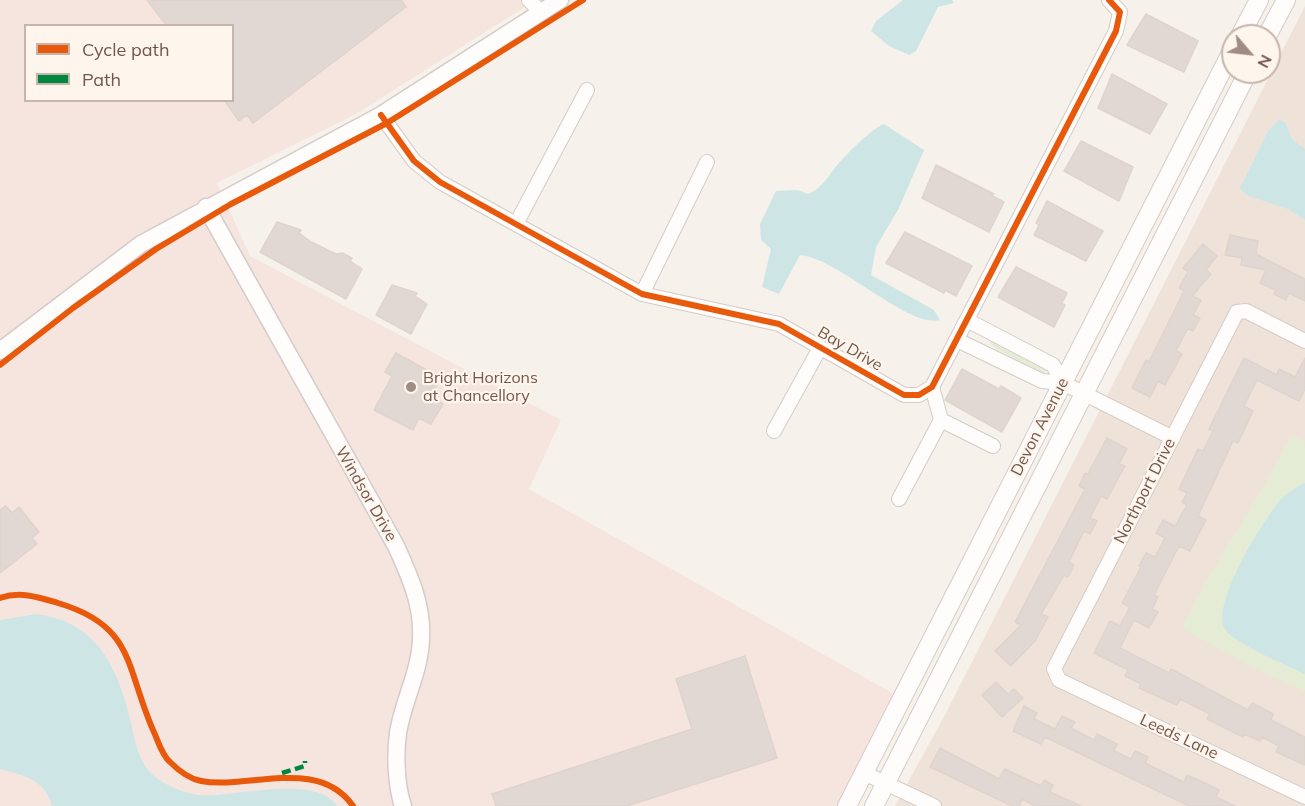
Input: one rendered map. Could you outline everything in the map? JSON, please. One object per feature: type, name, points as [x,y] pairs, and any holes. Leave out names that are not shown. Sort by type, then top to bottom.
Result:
[{"type":"main road","points":[[1246,24],[1259,0]]},
{"type":"main road","points":[[1273,24],[1286,0]]},
{"type":"main road","name":"Devon Avenue","points":[[847,806],[1221,73]]},
{"type":"main road","name":"Devon Avenue","points":[[874,806],[1242,84]]},
{"type":"street","points":[[0,351],[141,244],[206,207],[381,115],[535,6],[560,0]]},
{"type":"street","points":[[899,500],[941,420],[933,387],[1116,31],[1120,12],[1109,0]]},
{"type":"street","points":[[516,224],[587,90]]},
{"type":"street","name":"Bay Drive","points":[[381,115],[414,161],[440,182],[642,294],[779,324],[904,395],[919,395],[933,387]]},
{"type":"street","points":[[642,294],[707,162]]},
{"type":"street","name":"Windsor Drive","points":[[206,207],[396,546],[413,584],[419,608],[421,638],[418,664],[398,733],[399,794],[403,806]]},
{"type":"street","name":"Northport Drive","points":[[1054,674],[1056,664],[1239,310],[1305,341]]},
{"type":"street","points":[[967,320],[1053,365],[1063,383]]},
{"type":"street","points":[[957,340],[1042,381],[1063,383],[1173,438]]},
{"type":"street","name":"Bay Drive","points":[[774,431],[820,348]]},
{"type":"street","points":[[941,420],[993,446]]},
{"type":"street","name":"Leeds Lane","points":[[1054,674],[1059,680],[1305,797]]},
{"type":"street","points":[[864,773],[934,806]]},
{"type":"shaded area","points":[[0,0],[536,0],[356,114],[217,183],[250,256],[561,420],[529,489],[894,694],[838,806],[0,806]]},
{"type":"shaded area","points":[[1305,6],[1305,806],[895,806],[945,715],[1265,84],[1281,84],[1281,53]]},
{"type":"green space","points":[[988,341],[999,344],[1047,371],[1042,373],[995,348]]},
{"type":"green space","points":[[1291,435],[1305,442],[1305,483],[1273,510],[1262,528],[1252,548],[1226,631],[1242,643],[1305,674],[1305,691],[1262,672],[1182,628]]},
{"type":"water","points":[[903,0],[952,0],[954,3],[938,7],[916,51],[909,55],[889,46],[871,31],[876,21]]},
{"type":"water","points":[[1279,119],[1285,122],[1292,139],[1305,149],[1305,220],[1288,209],[1246,195],[1240,188],[1268,131]]},
{"type":"water","points":[[884,124],[924,150],[899,208],[876,247],[871,275],[934,310],[940,320],[927,320],[910,314],[834,268],[816,259],[800,255],[779,294],[762,287],[771,249],[761,240],[760,224],[776,191],[797,190],[808,194],[813,191],[822,185],[838,164],[860,142]]},
{"type":"water","points":[[1305,483],[1305,674],[1238,641],[1225,629],[1222,617],[1232,582],[1263,524],[1282,498]]},
{"type":"water","points":[[36,614],[57,619],[75,627],[90,637],[102,650],[119,683],[143,763],[161,781],[180,790],[200,795],[273,789],[312,791],[327,796],[337,806],[52,806],[45,790],[39,784],[25,776],[0,769],[0,620]]},
{"type":"building","points":[[147,0],[401,0],[406,7],[253,123],[247,115],[239,121],[225,102],[234,102],[234,24],[165,24]]},
{"type":"building","points":[[1146,14],[1198,41],[1184,72],[1127,45]]},
{"type":"building","points":[[1112,74],[1167,104],[1150,134],[1098,108]]},
{"type":"building","points":[[1081,141],[1133,167],[1119,201],[1064,171]]},
{"type":"building","points":[[936,165],[994,194],[992,196],[1004,202],[989,232],[922,198]]},
{"type":"building","points":[[1047,201],[1103,231],[1086,261],[1034,235],[1039,225],[1036,223]]},
{"type":"building","points":[[277,222],[301,230],[299,233],[311,242],[336,254],[342,253],[352,258],[350,261],[362,269],[346,299],[260,252]]},
{"type":"building","points":[[905,232],[972,266],[956,296],[945,290],[944,293],[886,263]]},
{"type":"building","points":[[1230,235],[1258,241],[1256,254],[1305,279],[1305,301],[1289,293],[1286,300],[1274,294],[1276,290],[1260,283],[1266,270],[1241,265],[1242,258],[1225,255]]},
{"type":"building","points":[[1203,244],[1217,256],[1206,270],[1211,274],[1192,296],[1201,300],[1193,315],[1200,318],[1193,331],[1188,328],[1176,351],[1182,354],[1165,385],[1158,381],[1150,397],[1132,388],[1146,360],[1149,362],[1184,291],[1179,288],[1188,272],[1183,268]]},
{"type":"building","points":[[1016,267],[1067,293],[1062,303],[1065,305],[1054,327],[998,297]]},
{"type":"building","points":[[392,285],[417,293],[415,296],[427,304],[411,334],[376,315]]},
{"type":"building","name":"Bright Horizons at Chancellory","points":[[396,353],[441,378],[430,397],[443,404],[431,424],[419,418],[413,430],[374,410],[392,376],[385,372]]},
{"type":"building","points":[[1244,358],[1277,375],[1279,369],[1295,377],[1305,358],[1305,389],[1299,401],[1257,380],[1244,406],[1253,411],[1238,443],[1233,441],[1198,516],[1206,520],[1190,551],[1179,546],[1154,595],[1158,597],[1152,609],[1158,612],[1149,628],[1134,620],[1120,648],[1169,673],[1171,669],[1248,710],[1252,703],[1273,714],[1271,720],[1305,737],[1305,765],[1276,752],[1279,746],[1262,737],[1260,741],[1244,734],[1243,737],[1207,719],[1210,714],[1180,699],[1177,705],[1139,688],[1141,684],[1125,676],[1128,670],[1094,653],[1110,621],[1120,626],[1130,607],[1122,603],[1146,553],[1155,557],[1165,538],[1156,533],[1163,520],[1175,526],[1187,505],[1182,502],[1187,493],[1179,489],[1198,449],[1203,451],[1213,431],[1209,429]]},
{"type":"building","points":[[962,369],[999,389],[1001,386],[1021,398],[1002,432],[945,400]]},
{"type":"building","points":[[1107,438],[1127,449],[1119,464],[1125,466],[1107,499],[1101,496],[1090,518],[1097,521],[1090,534],[1084,531],[1069,562],[1074,565],[1068,577],[1064,575],[1041,614],[1048,617],[1035,641],[1011,666],[995,651],[1021,625],[1015,622],[1085,489],[1079,486],[1085,473],[1088,474]]},
{"type":"building","points":[[6,506],[12,513],[19,507],[39,532],[32,538],[37,544],[0,573],[0,510]]},
{"type":"building","points":[[745,656],[777,758],[627,806],[496,806],[492,794],[692,729],[676,679]]},
{"type":"building","points":[[996,682],[1008,694],[1014,689],[1023,698],[1002,717],[982,695]]},
{"type":"building","points":[[1024,706],[1037,713],[1034,719],[1055,729],[1062,716],[1075,722],[1071,728],[1094,740],[1097,734],[1117,744],[1114,751],[1131,759],[1135,751],[1148,757],[1145,763],[1184,782],[1187,775],[1207,784],[1219,790],[1216,797],[1235,806],[1189,806],[1045,737],[1041,744],[1013,731]]},
{"type":"building","points":[[940,748],[999,779],[1005,769],[1041,786],[1044,780],[1053,785],[1050,792],[1081,806],[1035,806],[1022,799],[1019,806],[1012,806],[930,767]]},
{"type":"marked path","points":[[282,773],[305,766],[305,761]]},
{"type":"cycle path","points":[[0,365],[73,308],[156,249],[231,204],[387,123],[583,0]]},
{"type":"cycle path","points":[[381,115],[414,161],[440,182],[642,294],[779,324],[904,395],[919,395],[932,387],[1116,31],[1120,12],[1109,0]]},
{"type":"cycle path","points":[[0,598],[22,595],[58,603],[83,612],[115,636],[124,651],[164,755],[188,776],[201,781],[219,783],[302,778],[321,782],[338,791],[353,806]]},
{"type":"place","name":"Bright Horizons at Chancellory","points":[[411,387]]}]
